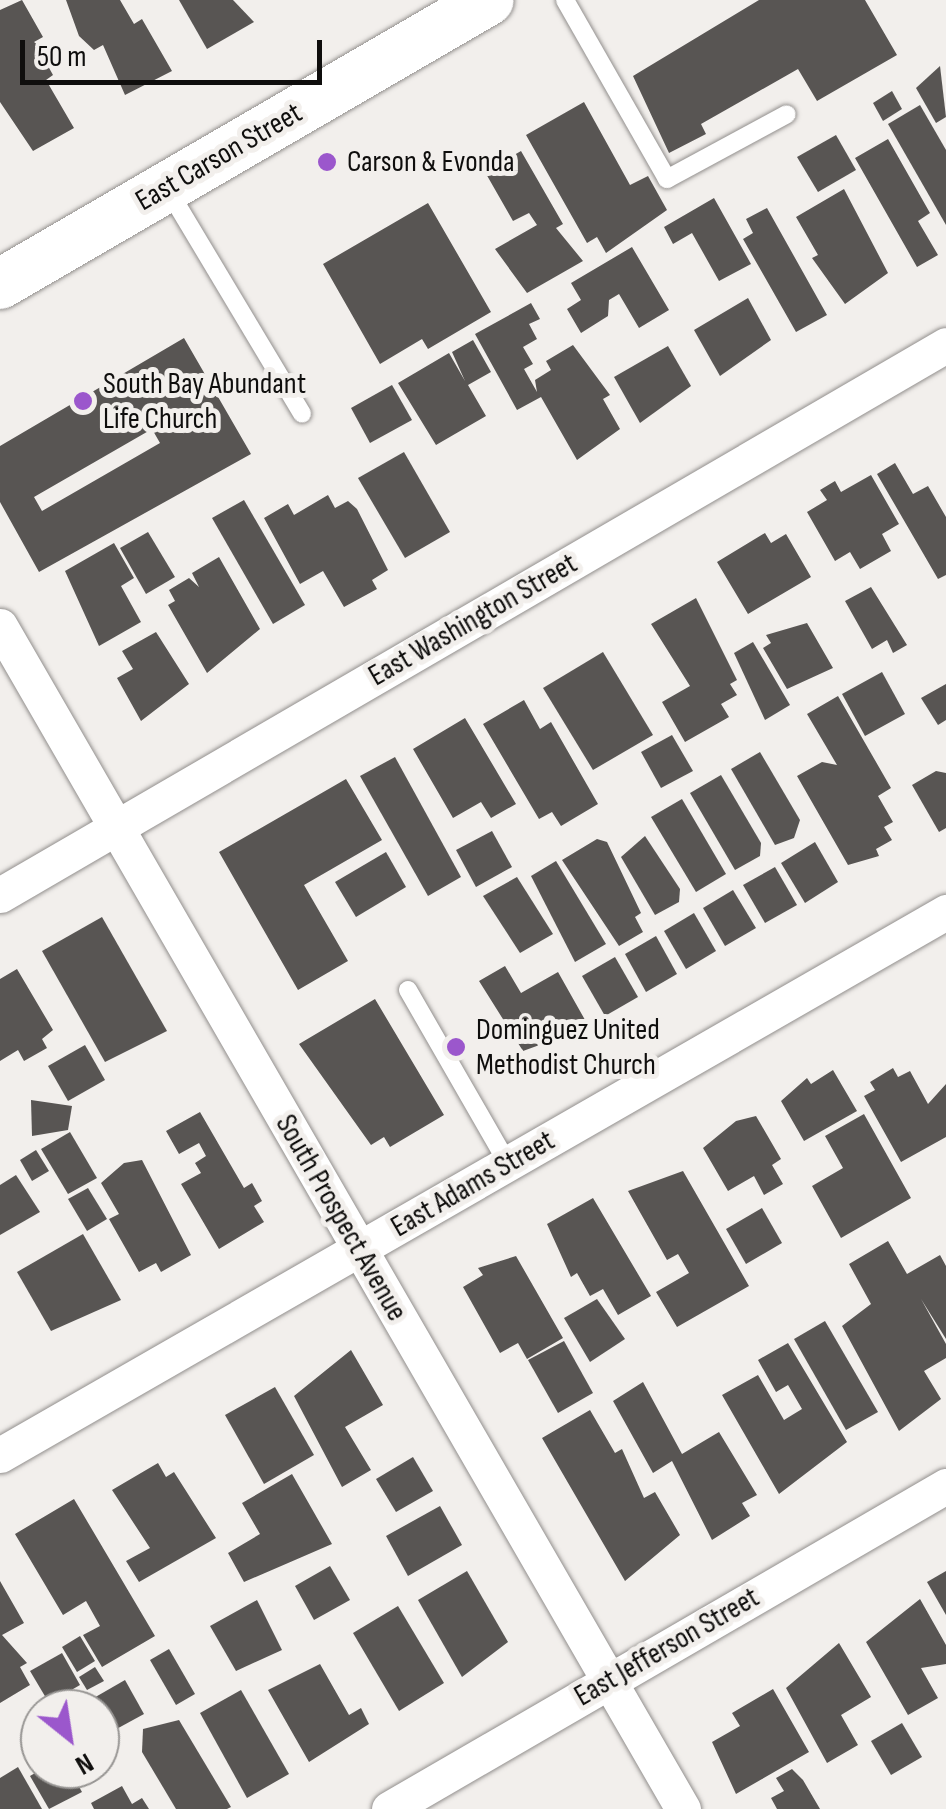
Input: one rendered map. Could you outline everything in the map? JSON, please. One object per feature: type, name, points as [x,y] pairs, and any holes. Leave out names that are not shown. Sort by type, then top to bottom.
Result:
[{"type":"main road","name":"East Carson Street","points":[[0,284],[489,0]]},
{"type":"street","name":"East Washington Street","points":[[0,895],[946,345]]},
{"type":"street","name":"South Prospect Avenue","points":[[0,626],[683,1809]]},
{"type":"street","name":"East Adams Street","points":[[0,1456],[946,912]]},
{"type":"street","name":"East Jefferson Street","points":[[389,1809],[946,1486]]},
{"type":"lane","points":[[564,0],[667,180],[786,114]]},
{"type":"lane","points":[[167,187],[302,414]]},
{"type":"lane","points":[[408,990],[508,1164]]},
{"type":"building","points":[[22,0],[43,37],[34,42],[49,54],[43,57],[53,75],[46,80],[74,128],[33,151],[0,102],[0,10]]},
{"type":"building","points":[[66,0],[120,0],[134,24],[142,19],[172,71],[125,95],[103,45],[94,50],[79,36]]},
{"type":"building","points":[[179,0],[233,0],[254,22],[207,49]]},
{"type":"building","points":[[759,0],[865,0],[897,55],[817,101],[798,69],[701,124],[706,134],[669,153],[633,76]]},
{"type":"building","points":[[940,66],[946,117],[936,123],[916,88]]},
{"type":"building","points":[[892,91],[902,109],[883,121],[873,103]]},
{"type":"building","points":[[584,102],[630,185],[648,176],[667,210],[606,253],[597,237],[587,243],[526,135]]},
{"type":"building","points":[[920,105],[946,150],[946,225],[888,124]]},
{"type":"building","points":[[836,135],[856,170],[818,192],[797,157]]},
{"type":"building","points":[[888,139],[930,213],[918,221],[938,255],[917,267],[855,158]]},
{"type":"building","points":[[521,151],[563,224],[556,228],[583,261],[527,293],[495,249],[537,225],[529,213],[513,221],[485,172]]},
{"type":"building","points":[[844,189],[888,273],[845,304],[812,258],[818,255],[796,217]]},
{"type":"building","points":[[714,198],[751,264],[719,281],[692,233],[673,244],[664,227]]},
{"type":"building","points":[[428,203],[491,312],[428,349],[422,339],[380,364],[323,264]]},
{"type":"building","points":[[767,208],[827,315],[796,332],[743,239],[753,233],[746,219]]},
{"type":"building","points":[[632,247],[669,310],[639,328],[619,294],[609,300],[608,316],[581,333],[567,309],[581,300],[571,283]]},
{"type":"building","points":[[748,298],[771,340],[720,376],[694,330]]},
{"type":"building","points":[[531,303],[540,319],[529,324],[537,339],[523,347],[533,364],[524,369],[537,392],[535,380],[551,370],[546,361],[573,345],[610,395],[603,399],[620,429],[577,460],[541,397],[517,410],[475,334]]},
{"type":"building","points":[[184,338],[251,454],[39,572],[0,502],[0,446]],"holes":[[[152,429],[160,443],[42,511],[34,497]]]},
{"type":"building","points":[[473,340],[491,372],[468,385],[486,416],[436,445],[398,383],[449,353],[465,381],[452,352]]},
{"type":"building","points":[[668,346],[691,386],[640,423],[614,377]]},
{"type":"building","points":[[392,385],[412,420],[370,443],[351,408]]},
{"type":"building","points":[[404,452],[450,532],[405,558],[358,478]]},
{"type":"building","points":[[895,463],[913,494],[928,486],[946,517],[946,575],[938,579],[877,474]]},
{"type":"building","points":[[871,475],[899,524],[882,534],[891,551],[860,569],[850,552],[835,561],[807,512],[827,500],[820,490],[835,481],[841,492]]},
{"type":"building","points":[[328,495],[335,508],[348,501],[357,509],[388,570],[372,580],[377,589],[344,607],[323,571],[300,584],[264,518],[288,504],[294,515]]},
{"type":"building","points":[[244,500],[305,605],[273,624],[212,518]]},
{"type":"building","points":[[148,532],[175,577],[146,594],[120,548]]},
{"type":"building","points":[[765,533],[771,543],[786,534],[811,577],[748,614],[717,562]]},
{"type":"building","points":[[114,543],[134,578],[121,586],[141,622],[99,646],[65,571]]},
{"type":"building","points":[[219,557],[260,629],[207,673],[168,605],[175,601],[169,590],[189,578],[199,587],[192,573]]},
{"type":"building","points":[[871,587],[907,645],[893,653],[887,640],[872,649],[845,601]]},
{"type":"building","points":[[696,598],[737,680],[730,684],[737,695],[721,704],[729,717],[685,742],[662,702],[690,686],[651,624]]},
{"type":"building","points":[[807,623],[833,668],[787,689],[763,648],[771,643],[766,635]]},
{"type":"building","points":[[156,632],[189,684],[141,721],[117,678],[133,669],[122,651]]},
{"type":"building","points":[[753,642],[790,705],[765,720],[734,653]]},
{"type":"building","points":[[603,652],[653,735],[593,770],[543,688]]},
{"type":"building","points":[[882,672],[905,714],[865,736],[842,694]]},
{"type":"building","points":[[946,684],[946,720],[938,725],[921,698]]},
{"type":"building","points":[[838,696],[891,788],[878,796],[893,822],[884,827],[892,840],[876,849],[879,856],[848,865],[797,776],[822,762],[837,765],[807,714]]},
{"type":"building","points":[[524,700],[540,729],[551,722],[598,804],[561,826],[552,812],[539,819],[483,724]]},
{"type":"building","points":[[465,718],[516,804],[491,818],[481,802],[453,818],[413,749]]},
{"type":"building","points":[[672,735],[693,771],[661,788],[641,752]]},
{"type":"building","points":[[760,752],[800,820],[794,838],[775,845],[731,769]]},
{"type":"building","points":[[395,757],[461,877],[428,896],[360,776]]},
{"type":"building","points":[[936,771],[946,773],[946,828],[939,832],[912,785]]},
{"type":"building","points":[[721,775],[761,843],[760,856],[735,870],[690,793]]},
{"type":"building","points":[[346,779],[382,840],[304,885],[348,961],[298,990],[219,852]]},
{"type":"building","points":[[682,799],[726,874],[696,892],[651,817]]},
{"type":"building","points":[[492,831],[512,867],[476,887],[456,850]]},
{"type":"building","points":[[645,836],[680,889],[679,902],[655,915],[621,857]]},
{"type":"building","points":[[597,839],[607,842],[641,913],[635,917],[643,932],[619,946],[562,860]]},
{"type":"building","points":[[815,842],[838,882],[805,903],[781,863]]},
{"type":"building","points":[[386,852],[406,887],[356,917],[335,882]]},
{"type":"building","points":[[556,861],[606,944],[575,962],[531,876]]},
{"type":"building","points":[[775,867],[797,905],[765,923],[743,885]]},
{"type":"building","points":[[517,877],[553,934],[520,953],[483,896]]},
{"type":"building","points":[[733,890],[756,928],[725,946],[703,908]]},
{"type":"building","points":[[694,913],[716,951],[686,969],[664,931]]},
{"type":"building","points":[[102,917],[167,1031],[105,1062],[42,951]]},
{"type":"building","points":[[656,936],[677,974],[646,992],[625,954]]},
{"type":"building","points":[[615,957],[638,997],[605,1016],[582,976]]},
{"type":"building","points":[[505,966],[521,993],[558,972],[589,1027],[523,1051],[479,981]]},
{"type":"building","points":[[17,969],[53,1030],[42,1039],[47,1048],[24,1061],[18,1050],[0,1061],[0,979]]},
{"type":"building","points":[[375,999],[444,1115],[390,1147],[384,1137],[371,1145],[299,1044]]},
{"type":"building","points":[[85,1045],[105,1080],[68,1101],[48,1066]]},
{"type":"building","points":[[893,1068],[898,1077],[910,1071],[928,1104],[946,1084],[946,1137],[901,1162],[864,1096],[875,1090],[870,1082]]},
{"type":"building","points":[[833,1070],[857,1111],[804,1141],[781,1101],[807,1078],[811,1084]]},
{"type":"building","points":[[31,1100],[72,1106],[68,1130],[32,1136]]},
{"type":"building","points":[[200,1112],[244,1188],[252,1183],[262,1201],[254,1206],[264,1222],[219,1249],[181,1184],[201,1173],[195,1163],[206,1156],[199,1143],[179,1154],[166,1131]]},
{"type":"building","points":[[864,1114],[911,1198],[841,1238],[812,1186],[843,1168],[825,1136]]},
{"type":"building","points":[[756,1116],[781,1159],[772,1165],[783,1184],[764,1195],[754,1176],[728,1191],[703,1148],[736,1121]]},
{"type":"building","points":[[70,1132],[97,1178],[68,1194],[41,1149]]},
{"type":"building","points":[[36,1150],[49,1171],[32,1181],[20,1160]]},
{"type":"building","points":[[142,1160],[191,1255],[161,1272],[156,1263],[139,1272],[109,1219],[119,1214],[101,1183],[124,1163]]},
{"type":"building","points":[[683,1171],[749,1286],[677,1327],[656,1292],[689,1273],[678,1254],[667,1260],[628,1191]]},
{"type":"building","points":[[16,1175],[40,1212],[0,1235],[0,1185]]},
{"type":"building","points":[[88,1188],[107,1219],[87,1231],[68,1199]]},
{"type":"building","points":[[593,1198],[651,1296],[618,1315],[603,1289],[590,1296],[577,1273],[571,1277],[547,1224]]},
{"type":"building","points":[[762,1208],[782,1243],[746,1264],[726,1229]]},
{"type":"building","points":[[83,1234],[121,1300],[51,1331],[17,1272]]},
{"type":"building","points":[[888,1241],[907,1274],[940,1255],[946,1266],[946,1339],[921,1299],[946,1344],[946,1358],[924,1371],[941,1399],[899,1431],[842,1326],[871,1304],[849,1264]]},
{"type":"building","points":[[516,1256],[563,1338],[527,1359],[518,1343],[500,1353],[463,1287],[483,1275],[478,1268]]},
{"type":"building","points":[[597,1299],[625,1339],[590,1362],[564,1318]]},
{"type":"building","points":[[825,1321],[878,1412],[846,1430],[794,1339]]},
{"type":"building","points":[[564,1341],[593,1393],[558,1413],[528,1360]]},
{"type":"building","points":[[788,1343],[847,1442],[779,1494],[722,1395],[758,1375],[784,1420],[802,1409],[788,1385],[776,1392],[758,1360]]},
{"type":"building","points":[[351,1350],[383,1405],[345,1427],[371,1470],[342,1487],[294,1396]]},
{"type":"building","points":[[643,1382],[682,1454],[719,1432],[757,1495],[742,1503],[750,1516],[712,1540],[672,1461],[653,1473],[613,1401]]},
{"type":"building","points":[[275,1387],[314,1455],[264,1484],[225,1415]]},
{"type":"building","points":[[590,1410],[615,1453],[622,1449],[644,1498],[655,1492],[680,1535],[625,1581],[542,1438]]},
{"type":"building","points":[[413,1457],[433,1491],[396,1512],[376,1479]]},
{"type":"building","points":[[158,1463],[166,1477],[174,1472],[216,1538],[139,1582],[126,1561],[150,1548],[112,1490]]},
{"type":"building","points":[[292,1474],[332,1544],[244,1582],[228,1553],[260,1534],[242,1503]]},
{"type":"building","points":[[74,1499],[155,1636],[102,1667],[83,1635],[100,1626],[86,1601],[63,1615],[15,1534]]},
{"type":"building","points":[[440,1506],[462,1545],[408,1576],[386,1536]]},
{"type":"building","points":[[330,1566],[350,1600],[314,1620],[295,1586]]},
{"type":"building","points":[[467,1571],[508,1642],[462,1677],[418,1600]]},
{"type":"building","points":[[946,1571],[946,1615],[927,1582]]},
{"type":"building","points":[[0,1581],[24,1623],[2,1635],[27,1663],[20,1667],[30,1685],[0,1703]]},
{"type":"building","points":[[920,1599],[946,1645],[946,1664],[921,1668],[938,1698],[908,1715],[866,1642]]},
{"type":"building","points":[[257,1600],[282,1650],[236,1671],[210,1626]]},
{"type":"building","points":[[398,1606],[444,1683],[399,1711],[353,1633]]},
{"type":"building","points":[[80,1636],[95,1661],[77,1672],[62,1647]]},
{"type":"building","points":[[839,1643],[871,1697],[841,1715],[858,1745],[827,1763],[786,1688]]},
{"type":"building","points":[[169,1649],[195,1694],[176,1705],[150,1660]]},
{"type":"building","points":[[62,1653],[80,1685],[73,1689],[41,1689],[30,1671]]},
{"type":"building","points":[[320,1664],[349,1715],[361,1708],[369,1724],[309,1762],[268,1690]]},
{"type":"building","points":[[95,1667],[104,1681],[86,1689],[79,1677]]},
{"type":"building","points":[[125,1680],[144,1714],[120,1727],[120,1689],[109,1689]]},
{"type":"building","points":[[773,1689],[809,1752],[736,1794],[712,1742],[740,1726],[732,1713]]},
{"type":"building","points":[[241,1690],[289,1774],[247,1798],[200,1713]]},
{"type":"building","points":[[179,1720],[231,1807],[176,1809],[142,1752],[143,1729]]},
{"type":"building","points":[[902,1723],[922,1757],[891,1775],[871,1741]]},
{"type":"building","points":[[18,1767],[20,1789],[31,1789],[42,1809],[0,1809],[0,1778]]},
{"type":"building","points":[[792,1769],[820,1809],[777,1809],[771,1798],[784,1791],[776,1778]]},
{"type":"building","points":[[120,1787],[132,1804],[142,1798],[149,1809],[94,1809],[91,1803]]},
{"type":"building","points":[[37,1789],[80,1789],[82,1792],[49,1809]]},
{"type":"place","name":"Carson & Evonda","points":[[327,162]]},
{"type":"place","name":"South Bay Abundant Life Church","points":[[83,401]]},
{"type":"place","name":"Dominguez United Methodist Church","points":[[456,1047]]}]
